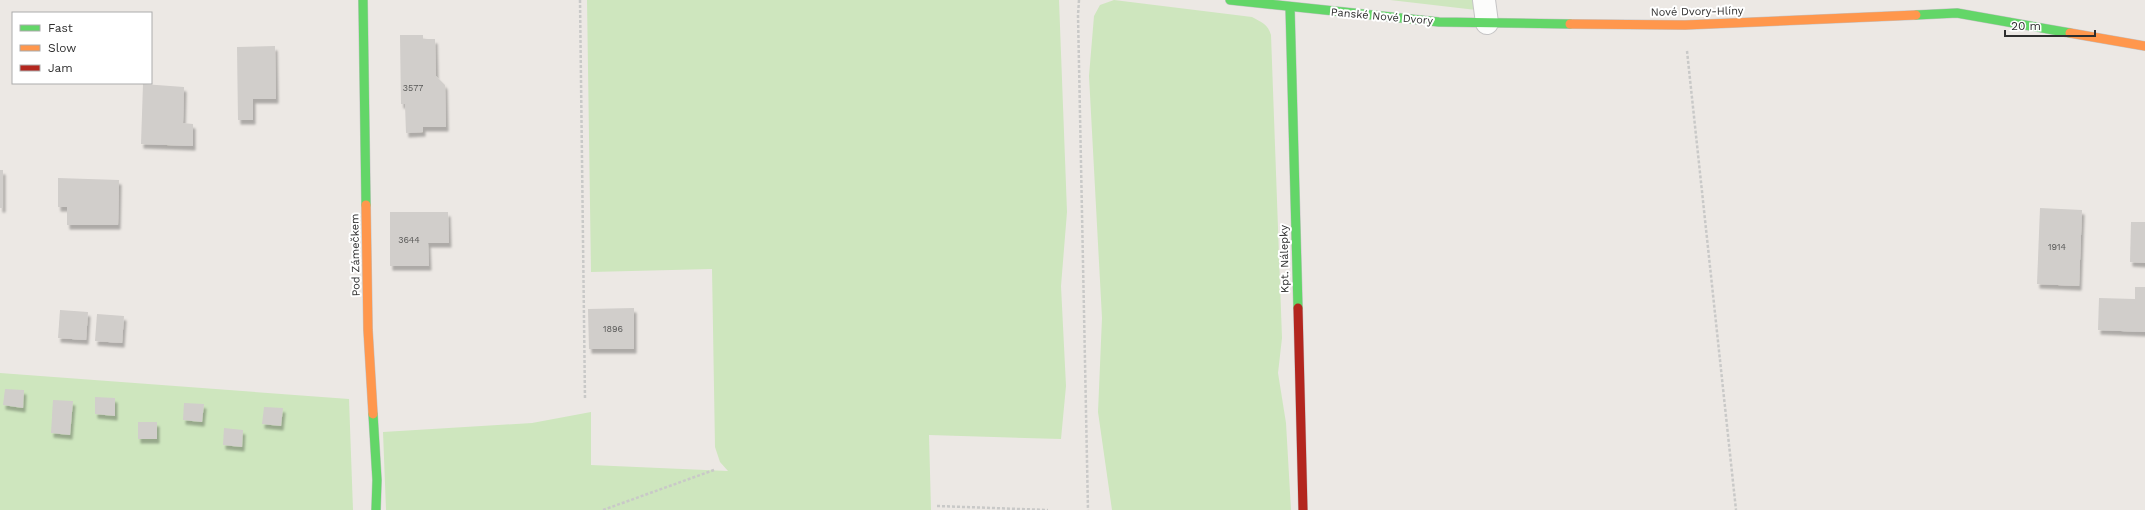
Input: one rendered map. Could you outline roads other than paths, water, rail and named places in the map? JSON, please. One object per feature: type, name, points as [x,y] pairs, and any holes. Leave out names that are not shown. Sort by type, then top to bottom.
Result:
[{"type":"street","name":"Pod Zámečkem","points":[[363,0],[368,330],[377,480],[376,510]]},
{"type":"street","name":"Panské Nové Dvory","points":[[1230,0],[1439,22],[1487,23]]},
{"type":"street","points":[[1484,0],[1487,23]]},
{"type":"street","name":"Kpt. Nálepky","points":[[1290,7],[1303,510]]},
{"type":"street","name":"Nové Dvory-Hlíny","points":[[1487,23],[1684,25],[1957,12],[2145,46]]}]
